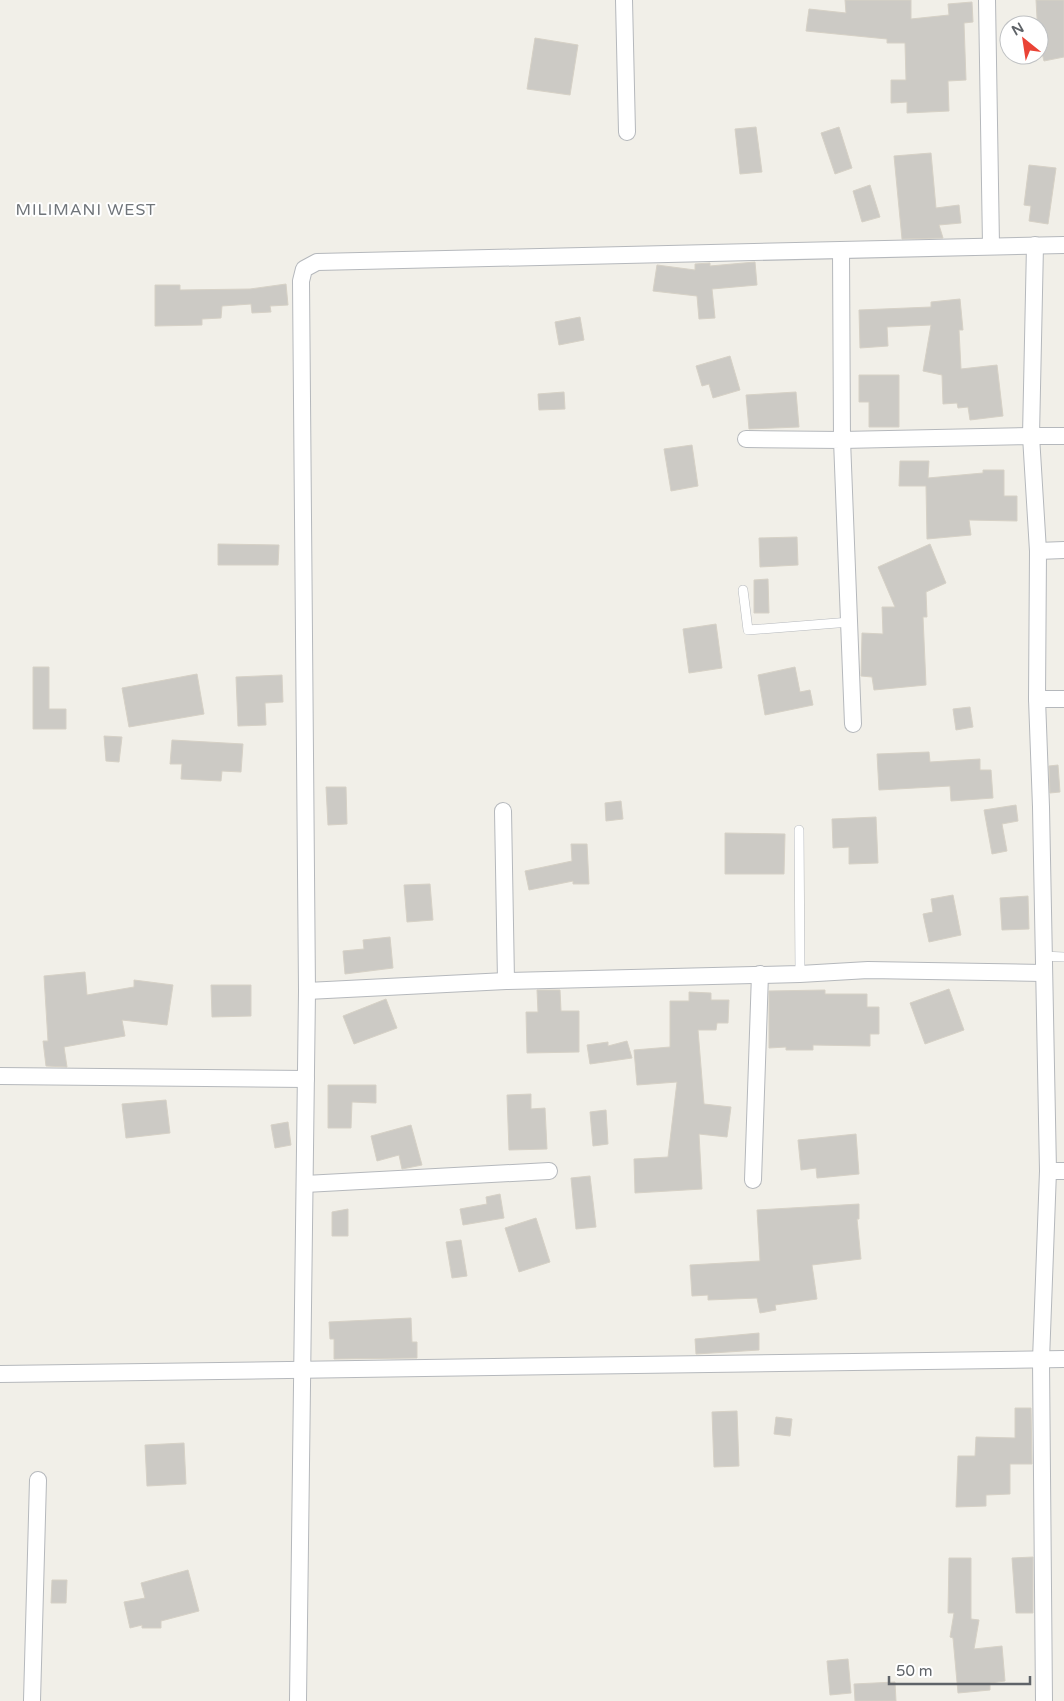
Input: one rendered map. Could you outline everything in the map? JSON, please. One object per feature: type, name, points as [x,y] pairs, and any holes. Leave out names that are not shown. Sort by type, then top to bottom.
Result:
[{"type":"street","points":[[624,0],[627,132]]},
{"type":"street","points":[[988,0],[991,246]]},
{"type":"street","points":[[1035,245],[1031,436],[1038,551],[1037,699],[1042,807],[1043,973],[1056,1171],[1041,1360],[1044,1701]]},
{"type":"street","points":[[298,1701],[307,991],[301,291],[304,269],[317,262],[841,252],[1064,245]]},
{"type":"street","points":[[841,252],[842,440],[853,724]]},
{"type":"street","points":[[746,439],[842,440],[1064,436]]},
{"type":"street","points":[[1038,551],[1064,550]]},
{"type":"street","points":[[1037,699],[1064,699]]},
{"type":"street","points":[[503,811],[506,981]]},
{"type":"street","points":[[307,991],[506,981],[800,974],[868,970],[1043,973]]},
{"type":"street","points":[[753,1180],[760,974]]},
{"type":"street","points":[[0,1076],[306,1079]]},
{"type":"street","points":[[305,1184],[549,1171]]},
{"type":"street","points":[[0,1374],[1064,1359]]},
{"type":"street","points":[[32,1701],[38,1480]]},
{"type":"lane","points":[[743,590],[748,630],[850,622]]},
{"type":"lane","points":[[798,830],[800,974]]},
{"type":"lane","points":[[1043,956],[1064,957]]},
{"type":"building","points":[[845,0],[911,0],[911,19],[949,15],[948,4],[972,2],[973,22],[964,23],[966,80],[948,81],[949,111],[907,113],[907,102],[891,103],[891,80],[906,80],[905,43],[887,43],[887,39],[806,31],[809,9],[846,13]]},
{"type":"building","points":[[1036,0],[1064,0],[1064,57],[1049,60],[1049,15],[1037,15]]},
{"type":"building","points":[[535,38],[578,45],[570,95],[527,89]]},
{"type":"building","points":[[756,127],[762,172],[740,174],[735,129]]},
{"type":"building","points":[[839,127],[852,168],[835,174],[821,133]]},
{"type":"building","points":[[931,153],[936,208],[959,205],[961,223],[939,225],[943,238],[902,239],[894,156]]},
{"type":"building","points":[[1029,165],[1056,168],[1048,224],[1029,221],[1031,206],[1024,205]]},
{"type":"building","points":[[870,185],[880,217],[862,222],[853,191]]},
{"type":"building","points":[[755,262],[757,285],[712,289],[715,318],[699,319],[697,296],[653,291],[657,265],[695,270],[695,264],[710,263],[710,266]]},
{"type":"building","points":[[286,284],[288,305],[270,306],[271,312],[252,313],[251,304],[222,306],[221,318],[202,319],[202,325],[155,326],[155,285],[180,285],[180,290],[250,289]]},
{"type":"building","points":[[960,299],[963,330],[959,330],[961,369],[997,365],[1003,416],[970,420],[968,407],[958,408],[957,403],[943,404],[942,375],[923,371],[931,325],[887,327],[888,346],[860,348],[859,310],[931,307],[931,302]]},
{"type":"building","points":[[580,317],[584,340],[559,345],[555,322]]},
{"type":"building","points":[[730,356],[740,390],[713,398],[709,384],[702,386],[696,366]]},
{"type":"building","points":[[859,375],[899,375],[899,427],[869,427],[869,402],[859,402]]},
{"type":"building","points":[[564,392],[565,409],[539,410],[538,394]]},
{"type":"building","points":[[796,392],[799,427],[749,429],[746,395]]},
{"type":"building","points":[[692,445],[698,486],[671,491],[664,449]]},
{"type":"building","points":[[900,461],[929,461],[928,478],[983,473],[983,470],[1004,470],[1004,496],[1017,496],[1017,521],[969,520],[971,535],[927,539],[926,486],[899,486]]},
{"type":"building","points":[[797,537],[798,565],[760,567],[759,538]]},
{"type":"building","points":[[218,544],[279,545],[278,565],[218,565]]},
{"type":"building","points":[[930,544],[946,583],[926,592],[927,617],[923,617],[926,685],[874,690],[872,677],[861,676],[862,633],[883,634],[882,607],[895,607],[878,567]]},
{"type":"building","points":[[768,579],[769,613],[754,613],[754,580]]},
{"type":"building","points":[[716,624],[722,668],[689,673],[683,629]]},
{"type":"building","points":[[33,667],[49,667],[49,709],[66,709],[66,729],[33,729]]},
{"type":"building","points":[[795,667],[800,692],[810,690],[813,705],[765,715],[758,675]]},
{"type":"building","points":[[197,674],[204,714],[129,727],[122,688]]},
{"type":"building","points":[[282,675],[283,702],[265,703],[266,725],[238,726],[236,677]]},
{"type":"building","points":[[970,707],[973,727],[956,730],[953,709]]},
{"type":"building","points":[[104,736],[122,737],[119,762],[106,761]]},
{"type":"building","points":[[172,740],[243,744],[241,772],[222,771],[221,781],[181,779],[182,764],[170,764]]},
{"type":"building","points":[[929,752],[930,762],[980,759],[980,770],[991,770],[993,798],[951,801],[950,786],[879,790],[877,754]]},
{"type":"building","points":[[1058,765],[1060,792],[1050,793],[1049,766]]},
{"type":"building","points":[[326,787],[346,787],[347,824],[328,825]]},
{"type":"building","points":[[621,801],[623,819],[606,821],[605,803]]},
{"type":"building","points":[[1016,805],[1018,821],[1002,824],[1007,851],[992,854],[984,810]]},
{"type":"building","points":[[876,817],[878,863],[849,864],[849,847],[833,848],[832,819]]},
{"type":"building","points":[[725,833],[785,834],[784,874],[725,874]]},
{"type":"building","points":[[571,844],[587,844],[589,884],[573,884],[573,881],[529,890],[525,871],[572,861]]},
{"type":"building","points":[[430,884],[433,920],[407,922],[404,885]]},
{"type":"building","points":[[953,895],[961,935],[929,942],[923,914],[933,912],[931,899]]},
{"type":"building","points":[[1028,896],[1029,929],[1002,930],[1000,898]]},
{"type":"building","points":[[390,937],[393,968],[345,974],[343,951],[364,949],[363,940]]},
{"type":"building","points":[[85,972],[87,995],[134,987],[134,980],[173,985],[167,1025],[122,1020],[125,1036],[64,1047],[67,1067],[46,1066],[43,1041],[48,1041],[44,976]]},
{"type":"building","points":[[211,985],[251,985],[251,1016],[212,1017]]},
{"type":"building","points":[[949,989],[964,1030],[925,1044],[910,1003]]},
{"type":"building","points":[[537,990],[560,990],[561,1011],[579,1011],[579,1052],[527,1053],[526,1012],[538,1012]]},
{"type":"building","points":[[825,990],[825,994],[867,994],[867,1007],[879,1007],[879,1034],[870,1034],[870,1046],[813,1045],[813,1050],[786,1050],[786,1047],[769,1048],[769,991]]},
{"type":"building","points":[[689,992],[711,993],[711,1000],[729,1000],[728,1023],[717,1023],[716,1030],[698,1030],[704,1104],[731,1107],[727,1137],[699,1134],[702,1189],[635,1193],[634,1159],[668,1157],[677,1082],[637,1085],[634,1050],[670,1047],[670,1001],[689,1001]]},
{"type":"building","points":[[386,999],[397,1028],[354,1044],[343,1016]]},
{"type":"building","points":[[627,1041],[632,1058],[590,1064],[587,1045],[608,1042],[608,1046]]},
{"type":"building","points":[[328,1085],[376,1085],[376,1103],[352,1102],[351,1128],[328,1128]]},
{"type":"building","points":[[531,1094],[531,1109],[545,1108],[547,1149],[509,1150],[507,1095]]},
{"type":"building","points":[[166,1100],[170,1133],[126,1138],[122,1104]]},
{"type":"building","points":[[606,1110],[608,1144],[593,1146],[590,1112]]},
{"type":"building","points":[[288,1122],[291,1145],[275,1148],[271,1125]]},
{"type":"building","points":[[411,1125],[422,1165],[402,1169],[399,1155],[377,1161],[371,1136]]},
{"type":"building","points":[[856,1134],[859,1174],[817,1178],[816,1168],[801,1170],[798,1140]]},
{"type":"building","points":[[590,1176],[596,1227],[576,1229],[571,1178]]},
{"type":"building","points":[[500,1194],[504,1218],[463,1225],[460,1209],[487,1204],[486,1197]]},
{"type":"building","points":[[859,1204],[859,1219],[857,1219],[861,1259],[812,1265],[817,1299],[775,1305],[776,1310],[760,1313],[757,1298],[708,1300],[708,1295],[692,1296],[690,1265],[760,1261],[757,1210]]},
{"type":"building","points":[[348,1209],[348,1236],[332,1236],[332,1212]]},
{"type":"building","points":[[536,1218],[550,1262],[519,1272],[505,1228]]},
{"type":"building","points":[[461,1240],[467,1276],[452,1278],[446,1242]]},
{"type":"building","points":[[411,1318],[412,1342],[417,1342],[417,1358],[334,1359],[334,1339],[330,1339],[329,1322]]},
{"type":"building","points":[[759,1333],[759,1350],[696,1354],[695,1339]]},
{"type":"building","points":[[1015,1408],[1031,1408],[1032,1464],[1010,1464],[1010,1494],[986,1495],[986,1506],[956,1507],[958,1456],[975,1456],[976,1437],[1015,1438]]},
{"type":"building","points":[[737,1411],[739,1466],[714,1467],[712,1412]]},
{"type":"building","points":[[776,1417],[792,1419],[790,1436],[774,1434]]},
{"type":"building","points":[[184,1443],[186,1484],[147,1486],[145,1445]]},
{"type":"building","points":[[1033,1557],[1033,1613],[1016,1613],[1012,1558]]},
{"type":"building","points":[[949,1558],[971,1558],[971,1619],[979,1620],[974,1649],[1002,1646],[1005,1681],[990,1683],[990,1690],[958,1693],[953,1638],[950,1637],[954,1613],[948,1613]]},
{"type":"building","points":[[188,1570],[199,1611],[161,1621],[161,1628],[142,1628],[142,1625],[130,1628],[124,1602],[145,1598],[141,1583]]},
{"type":"building","points":[[52,1580],[67,1580],[66,1603],[51,1603]]},
{"type":"building","points":[[848,1659],[851,1693],[830,1695],[827,1661]]},
{"type":"building","points":[[895,1682],[896,1701],[855,1701],[854,1684]]},
{"type":"district","name":"MILIMANI WEST","points":[[86,209]]}]
